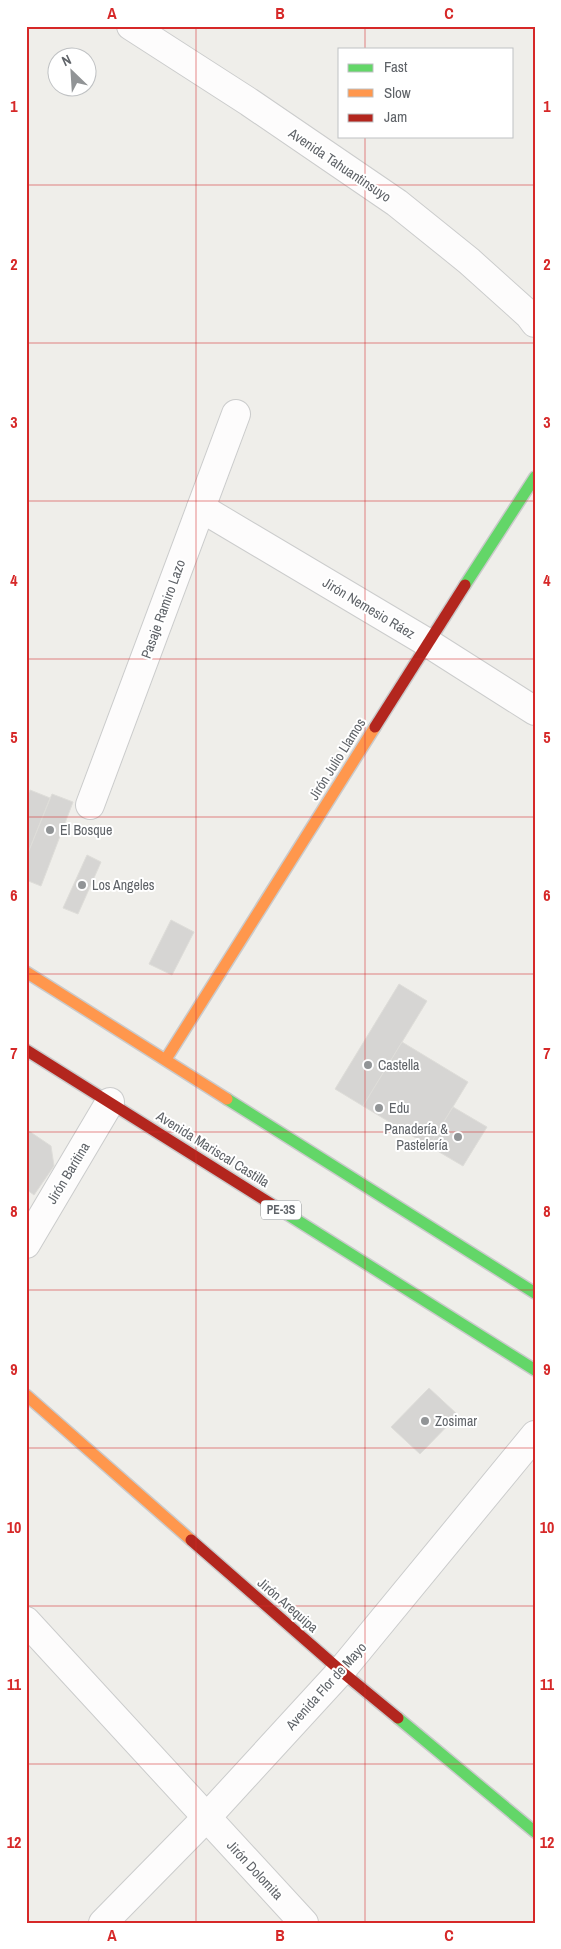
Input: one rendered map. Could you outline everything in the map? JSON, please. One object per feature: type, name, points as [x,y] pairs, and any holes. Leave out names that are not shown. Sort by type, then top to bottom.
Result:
[{"type":"main road","name":"Jirón Julio Llamos","points":[[166,1059],[535,477]]},
{"type":"main road","points":[[26,972],[535,1293]]},
{"type":"main road","name":"Avenida Mariscal Castilla","points":[[26,1050],[535,1370]]},
{"type":"main road","name":"Jirón Arequipa","points":[[26,1394],[341,1671],[535,1832]]},
{"type":"street","name":"Avenida Tahuantinsuyo","points":[[131,26],[249,102],[397,203],[469,261],[535,322]]},
{"type":"street","name":"Pasaje Ramiro Lazo","points":[[90,805],[236,414]]},
{"type":"street","name":"Jirón Nemesio Ráez","points":[[200,508],[428,643],[535,711]]},
{"type":"street","name":"Jirón Baritina","points":[[26,1244],[110,1102]]},
{"type":"street","name":"Avenida Flor de Mayo","points":[[103,1923],[207,1817],[341,1671],[535,1435]]},
{"type":"street","name":"Jirón Dolomita","points":[[26,1621],[304,1923]]},
{"type":"building","points":[[30,790],[50,798],[26,858],[26,799]]},
{"type":"building","name":"El Bosque","points":[[52,794],[73,802],[41,886],[26,880],[26,858]]},
{"type":"building","name":"Los Angeles","points":[[87,855],[101,862],[78,914],[63,908]]},
{"type":"building","points":[[171,920],[194,932],[172,975],[149,964]]},
{"type":"building","name":"Castella","points":[[399,984],[427,1001],[363,1106],[335,1089]]},
{"type":"building","points":[[402,1042],[468,1082],[429,1146],[363,1106]]},
{"type":"building","name":"Panadería & Pastelería","points":[[453,1107],[487,1127],[463,1166],[429,1146]]},
{"type":"building","points":[[26,1129],[51,1146],[54,1166],[34,1195],[26,1189]]},
{"type":"building","name":"Zosimar","points":[[429,1388],[458,1415],[420,1454],[391,1427]]},
{"type":"traffic: fast","points":[[465,585],[535,477]]},
{"type":"traffic: fast","points":[[227,1099],[535,1293]]},
{"type":"traffic: fast","points":[[287,1214],[535,1370]]},
{"type":"traffic: fast","points":[[398,1718],[535,1832]]},
{"type":"traffic: slow","points":[[166,1059],[375,727]]},
{"type":"traffic: slow","points":[[26,972],[227,1099]]},
{"type":"traffic: slow","points":[[26,1395],[191,1540]]},
{"type":"traffic: jam","points":[[375,727],[465,585]]},
{"type":"traffic: jam","points":[[26,1050],[287,1214]]},
{"type":"traffic: jam","points":[[191,1540],[341,1671],[398,1718]]},
{"type":"place","name":"El Bosque","points":[[50,830]]},
{"type":"place","name":"Los Angeles","points":[[82,885]]},
{"type":"place","name":"Castella","points":[[368,1065]]},
{"type":"place","name":"Edu","points":[[379,1108]]},
{"type":"place","name":"Panadería & Pastelería","points":[[458,1137]]},
{"type":"place","name":"Zosimar","points":[[425,1421]]}]
